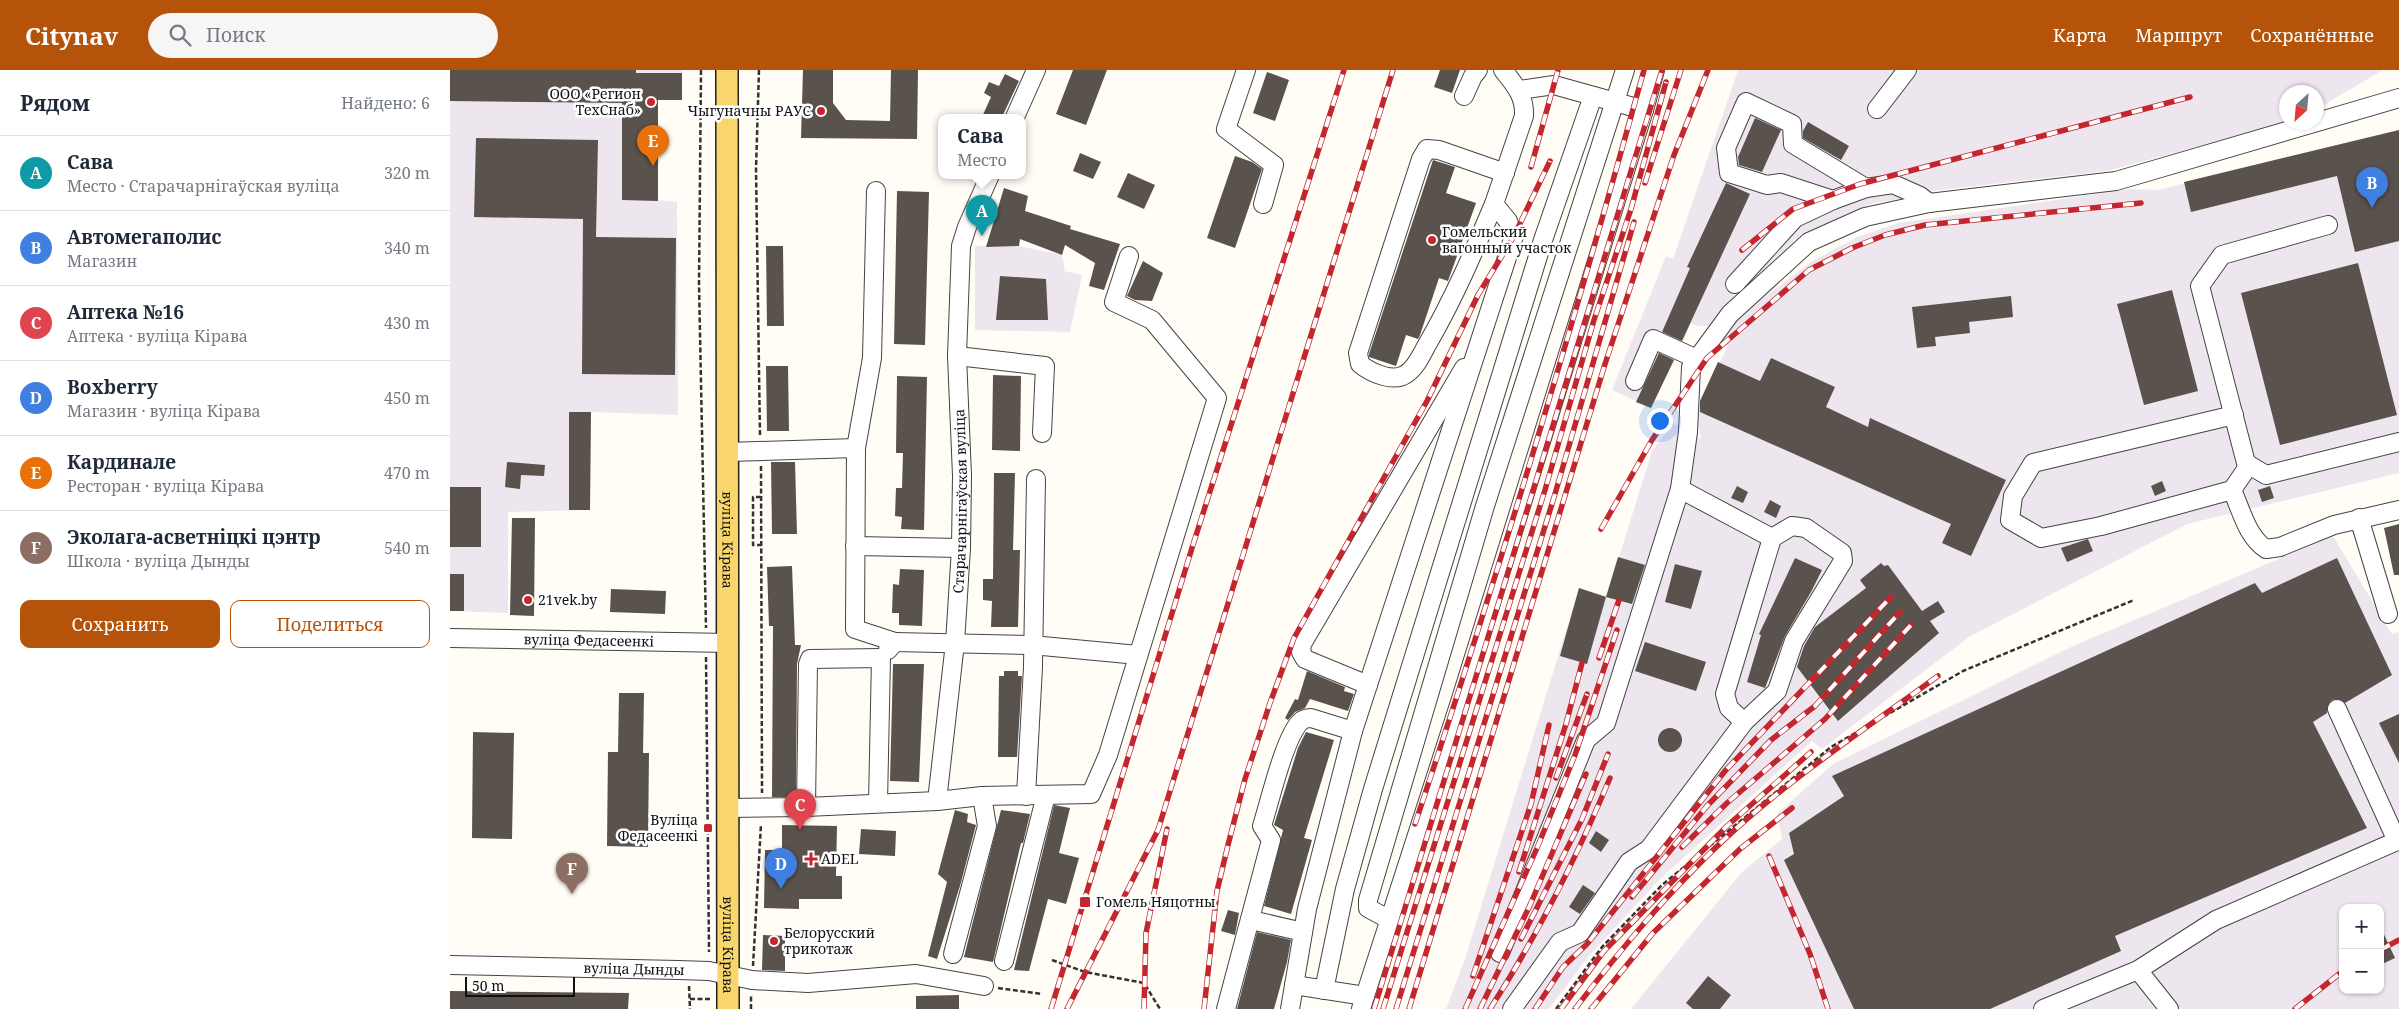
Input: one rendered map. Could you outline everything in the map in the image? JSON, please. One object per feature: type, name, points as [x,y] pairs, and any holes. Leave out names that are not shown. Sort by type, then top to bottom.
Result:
[{"type":"main road","name":"вуліца Кірава","points":[[727,70],[729,1002]]},
{"type":"street","points":[[1016,114],[1036,70]]},
{"type":"street","points":[[1246,70],[1226,129],[1274,165],[1263,204]]},
{"type":"street","points":[[1464,96],[1473,76],[1478,70]]},
{"type":"street","points":[[1502,70],[1519,90],[1524,104],[1524,116],[1505,173],[1494,204],[1445,313],[1413,368],[1405,375],[1396,377],[1382,375],[1360,364],[1358,360],[1360,345],[1421,159],[1427,149],[1439,150],[1505,173]]},
{"type":"street","points":[[1390,920],[1368,908],[1368,900],[1485,506],[1626,70]]},
{"type":"street","points":[[1294,985],[1324,990],[1363,1003],[1469,673],[1655,70]]},
{"type":"street","points":[[1877,109],[1907,70]]},
{"type":"street","points":[[1519,90],[1554,85],[1644,110]]},
{"type":"street","points":[[1324,990],[1346,889],[1382,761],[1543,240],[1593,96]]},
{"type":"street","points":[[1500,953],[1586,740],[1606,723],[1680,489],[1688,432],[1692,367],[1730,314],[1808,242],[1865,217],[1930,203],[2116,181],[2399,98]]},
{"type":"street","points":[[1833,200],[1781,183],[1767,185],[1729,173],[1726,148],[1746,102],[1792,124],[1793,144],[1866,188]]},
{"type":"street","name":"Старачарнігаўская вуліца","points":[[937,801],[955,643],[961,548],[962,476],[957,356],[961,246],[967,227],[988,179]]},
{"type":"street","points":[[1735,284],[1795,218],[1833,200],[1866,188],[1893,184],[1920,196],[1930,203]]},
{"type":"street","points":[[876,191],[872,358],[856,448],[855,629],[895,642],[1032,645],[1138,655]]},
{"type":"street","points":[[1290,1009],[1302,932],[1353,731],[1514,236],[1508,221],[1494,204]]},
{"type":"street","points":[[2328,226],[2222,255],[2200,286],[2246,463],[2266,475],[2399,442]]},
{"type":"street","points":[[728,808],[878,804],[937,801],[982,796],[1090,794],[1108,755],[1217,398],[1152,320],[1114,302],[1129,256]]},
{"type":"street","points":[[1368,685],[1305,659],[1301,652],[1302,644],[1480,339]]},
{"type":"street","points":[[1635,381],[1653,339],[1697,359]]},
{"type":"street","points":[[957,356],[1045,366],[1042,433]]},
{"type":"street","points":[[2234,414],[2033,463],[2013,496],[2010,520],[2041,538],[2102,526],[2232,490],[2249,465]]},
{"type":"street","points":[[728,452],[856,448]]},
{"type":"street","points":[[1026,796],[1033,667],[1036,479]]},
{"type":"street","points":[[1680,489],[1772,538]]},
{"type":"street","points":[[2232,490],[2247,525],[2258,544],[2266,549],[2280,547],[2334,525],[2399,510]]},
{"type":"street","points":[[2359,518],[2388,614]]},
{"type":"street","points":[[1512,1009],[1560,942],[1580,933],[1629,862],[1649,849],[1744,722],[1777,691],[1794,641],[1843,561],[1842,553],[1806,528],[1792,526],[1772,538],[1725,694],[1729,708],[1744,722]]},
{"type":"street","points":[[856,546],[961,548]]},
{"type":"street","name":"вуліца Федасеенкі","points":[[450,638],[729,643]]},
{"type":"street","points":[[878,804],[881,658],[895,642]]},
{"type":"street","points":[[806,807],[808,664],[810,659],[881,658]]},
{"type":"street","points":[[2043,1009],[2138,970],[2216,920],[2398,842],[2337,709]]},
{"type":"street","points":[[1226,1009],[1271,840],[1262,826],[1289,740],[1300,722],[1306,718],[1353,731]]},
{"type":"street","points":[[1004,961],[1046,795]]},
{"type":"street","points":[[953,954],[987,826],[982,796]]},
{"type":"street","points":[[1251,920],[1302,932]]},
{"type":"street","name":"вуліца Дынды","points":[[450,965],[678,970],[728,974],[752,980],[808,983],[916,974],[984,986]]},
{"type":"street","points":[[2138,970],[2169,1009]]},
{"type":"path","points":[[701,70],[699,284],[706,634]]},
{"type":"path","points":[[751,1009],[761,808],[762,545],[756,169],[759,70]]},
{"type":"path","points":[[761,497],[753,497],[753,545],[762,545]]},
{"type":"path","points":[[1556,1009],[1602,947],[1662,885],[1831,747],[1963,671],[2134,600]]},
{"type":"path","points":[[706,657],[708,953]]},
{"type":"path","points":[[1052,960],[1085,972],[1144,983],[1160,1009]]},
{"type":"path","points":[[689,982],[690,1009]]},
{"type":"path","points":[[984,986],[1042,994]]},
{"type":"path","points":[[690,999],[729,1002],[751,999]]},
{"type":"shaded area","points":[[450,70],[682,70],[682,100],[658,100],[658,200],[677,202],[678,415],[591,412],[590,510],[508,512],[508,613],[450,611]]},
{"type":"shaded area","points":[[1738,70],[2383,70],[2324,105],[2324,85],[2279,85],[2279,125],[2107,171],[1932,191],[1920,196],[1874,203],[1800,235],[1709,326],[1697,326],[1691,323],[1651,408],[1612,390],[1666,256],[1673,259]]},
{"type":"shaded area","points":[[2399,130],[2399,473],[2187,524],[1969,637],[1822,749],[1812,741],[1659,880],[1588,957],[1549,1009],[1446,1009],[1465,959],[1579,588],[1607,596],[1652,451],[1673,423],[1701,439],[1696,410],[1728,346],[1721,338],[1746,311],[1811,262],[1857,237],[1899,223],[2131,189],[2158,190]]},
{"type":"shaded area","points":[[975,246],[1019,246],[1062,255],[1065,271],[1082,275],[1070,332],[975,330]]},
{"type":"shaded area","points":[[2333,536],[2392,634],[2399,632],[2399,1009],[1631,1009],[1742,872],[1782,839],[1777,814],[1833,764],[2073,646]]},
{"type":"building","points":[[450,70],[636,70],[636,73],[682,73],[682,100],[658,100],[658,201],[622,200],[622,103],[450,101]]},
{"type":"building","name":"Чыгуначны РАУС","points":[[803,70],[833,70],[833,103],[846,120],[890,121],[891,70],[918,70],[917,139],[801,138]]},
{"type":"building","points":[[1073,70],[1107,70],[1086,125],[1056,114]]},
{"type":"building","points":[[1440,70],[1460,70],[1452,93],[1434,87]]},
{"type":"building","points":[[1267,72],[1289,80],[1275,121],[1253,113]]},
{"type":"building","points":[[1005,74],[1019,81],[1003,114],[983,114],[991,97],[984,93],[989,82],[999,86]]},
{"type":"building","points":[[1755,118],[1781,130],[1762,172],[1739,165],[1738,157]]},
{"type":"building","points":[[1808,122],[1849,146],[1841,160],[1803,138],[1803,131]]},
{"type":"building","points":[[2399,130],[2399,241],[2355,252],[2337,176],[2191,212],[2184,182]]},
{"type":"building","points":[[476,138],[598,140],[596,237],[676,238],[675,375],[582,374],[583,219],[474,217]]},
{"type":"building","points":[[1080,153],[1101,162],[1093,179],[1073,171]]},
{"type":"building","points":[[1235,156],[1252,162],[1262,169],[1235,248],[1207,238]]},
{"type":"building","name":"Гомельский вагонный участок","points":[[1433,160],[1455,167],[1446,193],[1476,203],[1448,281],[1439,278],[1420,335],[1418,339],[1406,335],[1396,366],[1369,357],[1369,354]]},
{"type":"building","points":[[1128,173],[1155,185],[1144,209],[1117,197]]},
{"type":"building","points":[[1726,183],[1750,194],[1682,341],[1662,332],[1690,268],[1687,267]]},
{"type":"building","points":[[1004,188],[1028,196],[1025,211],[1071,226],[1070,229],[1120,244],[1104,290],[1089,286],[1095,263],[1065,245],[1062,255],[1020,239],[1019,246],[986,247]]},
{"type":"building","points":[[897,191],[929,192],[925,345],[894,344]]},
{"type":"building","points":[[766,246],[783,246],[784,326],[767,326]]},
{"type":"building","points":[[1143,261],[1163,273],[1152,301],[1135,300],[1127,296]]},
{"type":"building","points":[[2358,263],[2397,415],[2280,445],[2241,293]]},
{"type":"building","points":[[1000,276],[1046,279],[1048,320],[996,320]]},
{"type":"building","points":[[2172,290],[2198,391],[2144,405],[2117,304]]},
{"type":"building","points":[[2011,296],[2013,317],[1969,322],[1970,333],[1935,337],[1936,346],[1917,348],[1912,307]]},
{"type":"building","points":[[1659,353],[1674,360],[1651,408],[1636,402]]},
{"type":"building","points":[[1771,358],[1835,387],[1826,407],[1868,427],[1870,418],[2006,480],[1971,556],[1942,543],[1951,524],[1700,412],[1700,401],[1718,362],[1760,381]]},
{"type":"building","points":[[766,366],[788,366],[789,431],[767,431]]},
{"type":"building","points":[[993,375],[1021,376],[1020,451],[992,450]]},
{"type":"building","points":[[897,376],[927,377],[924,530],[901,529],[902,517],[895,516],[896,488],[902,488],[903,453],[896,453]]},
{"type":"building","points":[[569,412],[591,412],[590,510],[569,510]]},
{"type":"building","points":[[507,462],[545,465],[544,476],[521,475],[520,489],[505,487]]},
{"type":"building","points":[[771,462],[795,462],[797,534],[772,534]]},
{"type":"building","points":[[994,473],[1015,473],[1013,550],[1020,550],[1018,627],[991,627],[992,601],[983,600],[983,579],[993,579]]},
{"type":"building","points":[[2162,481],[2166,491],[2155,496],[2151,486]]},
{"type":"building","points":[[1737,486],[1748,492],[1743,503],[1731,498]]},
{"type":"building","points":[[2270,486],[2274,498],[2262,502],[2258,490]]},
{"type":"building","points":[[450,487],[481,487],[481,547],[450,547]]},
{"type":"building","points":[[1770,500],[1781,506],[1776,518],[1764,512]]},
{"type":"building","points":[[512,518],[535,518],[534,616],[510,615]]},
{"type":"building","points":[[2399,524],[2399,575],[2394,575],[2384,528]]},
{"type":"building","points":[[2088,539],[2093,551],[2067,562],[2061,548]]},
{"type":"building","points":[[1618,557],[1645,565],[1632,604],[1606,597]]},
{"type":"building","points":[[1795,558],[1822,570],[1785,636],[1765,688],[1747,682],[1761,635],[1759,634]]},
{"type":"building","points":[[2337,558],[2392,675],[2345,703],[2338,699],[2332,700],[2327,708],[2327,713],[2313,722],[2367,828],[2115,936],[2121,951],[1990,1009],[1854,1009],[1784,860],[1794,854],[1789,833],[1844,796],[1832,776],[2255,583],[2262,593]]},
{"type":"building","points":[[1881,563],[1884,566],[1888,565],[1922,611],[1938,601],[1945,612],[1930,621],[1939,633],[1838,721],[1797,667],[1804,646],[1815,627],[1866,588],[1860,580]]},
{"type":"building","points":[[1675,564],[1702,571],[1691,609],[1665,602]]},
{"type":"building","points":[[792,566],[795,645],[801,645],[797,664],[796,797],[772,797],[773,626],[769,626],[767,567]]},
{"type":"building","points":[[900,569],[924,570],[922,626],[899,625],[899,613],[892,613],[893,584],[899,585]]},
{"type":"building","points":[[450,574],[464,574],[464,611],[450,611]]},
{"type":"building","points":[[1579,588],[1606,597],[1587,664],[1560,656]]},
{"type":"building","points":[[611,589],[666,591],[665,614],[610,612]]},
{"type":"building","points":[[1645,642],[1706,662],[1696,691],[1635,671]]},
{"type":"building","points":[[893,664],[924,664],[919,782],[890,781]]},
{"type":"building","points":[[1004,671],[1018,671],[1018,676],[1022,676],[1017,757],[998,757],[999,676],[1004,676]]},
{"type":"building","points":[[1307,671],[1345,687],[1344,691],[1354,694],[1348,711],[1310,699],[1305,708],[1295,712],[1288,720],[1285,718],[1295,699],[1298,700]]},
{"type":"building","points":[[619,693],[644,693],[643,753],[649,753],[648,847],[607,846],[608,752],[618,752]]},
{"type":"building","points":[[2399,714],[2399,763],[2379,723]]},
{"type":"building","points":[[1670,728],[1679,731],[1682,740],[1679,749],[1670,752],[1661,749],[1658,740],[1661,731]]},
{"type":"building","points":[[473,732],[514,733],[512,839],[472,838]]},
{"type":"building","points":[[1306,732],[1334,740],[1304,838],[1312,840],[1291,914],[1264,906],[1283,830],[1274,825],[1298,748]]},
{"type":"building","points":[[1054,805],[1070,808],[1059,853],[1079,858],[1066,904],[1048,899],[1029,971],[1014,970]]},
{"type":"building","points":[[955,810],[968,814],[967,822],[976,825],[960,886],[937,959],[928,956],[947,882],[938,874]]},
{"type":"building","points":[[1001,810],[1030,814],[1023,843],[1021,843],[993,962],[964,957]]},
{"type":"building","points":[[782,825],[837,826],[836,876],[842,876],[842,899],[799,899],[799,909],[764,908],[765,850],[782,850]]},
{"type":"building","points":[[861,829],[896,831],[895,856],[859,854]]},
{"type":"building","points":[[1596,831],[1609,840],[1601,852],[1589,843]]},
{"type":"building","points":[[1583,885],[1595,893],[1580,914],[1569,907]]},
{"type":"building","points":[[1228,910],[1239,913],[1235,935],[1221,931]]},
{"type":"building","points":[[1257,932],[1291,940],[1287,962],[1274,1009],[1237,1009]]},
{"type":"building","points":[[763,935],[785,936],[785,971],[762,970]]},
{"type":"building","points":[[2384,935],[2395,958],[2384,963]]},
{"type":"building","points":[[1708,976],[1731,995],[1720,1009],[1693,1009],[1686,1003]]},
{"type":"building","points":[[450,991],[629,993],[628,1009],[450,1009]]},
{"type":"building","points":[[959,995],[959,1009],[916,1009],[916,996]]},
{"type":"railway","points":[[1051,1009],[1192,548],[1344,70]]},
{"type":"railway","points":[[1067,1009],[1158,830],[1393,70]]},
{"type":"railway","points":[[1531,167],[1558,70]]},
{"type":"railway","points":[[1415,824],[1476,637],[1534,448],[1644,70]]},
{"type":"railway","points":[[1374,1009],[1662,70]]},
{"type":"railway","points":[[1645,183],[1681,70]]},
{"type":"railway","points":[[1409,1009],[1605,364],[1674,155],[1708,70]]},
{"type":"railway","points":[[1383,1009],[1545,490],[1594,320],[1631,209],[1666,82]]},
{"type":"railway","points":[[1742,250],[1793,209],[1860,184],[2190,97]]},
{"type":"railway","points":[[1204,1009],[1217,891],[1228,845],[1245,779],[1294,638],[1427,401],[1478,295],[1514,236],[1550,161]]},
{"type":"railway","points":[[1601,529],[1652,440],[1707,358],[1809,270],[1852,248],[1885,235],[1925,225],[2141,203]]},
{"type":"railway","points":[[1396,1009],[1555,494],[1634,222]]},
{"type":"railway","points":[[1535,1009],[1563,967],[1587,944],[1725,771],[1891,597]]},
{"type":"railway","points":[[1599,658],[1619,600]]},
{"type":"railway","points":[[1632,897],[1707,806],[1771,740],[1815,706],[1900,612]]},
{"type":"railway","points":[[1682,847],[1727,803],[1825,719],[1911,625]]},
{"type":"railway","points":[[1465,1009],[1537,848],[1575,755],[1617,630]]},
{"type":"railway","points":[[1519,872],[1566,724],[1582,663]]},
{"type":"railway","points":[[1575,1009],[1667,897],[1744,821],[1833,751],[1938,676]]},
{"type":"railway","points":[[1556,778],[1587,694]]},
{"type":"railway","points":[[1473,976],[1531,804],[1549,725]]},
{"type":"railway","points":[[1561,1009],[1604,951],[1727,826],[1811,752]]},
{"type":"railway","points":[[1521,939],[1582,819],[1608,754]]},
{"type":"railway","points":[[1480,1009],[1530,905],[1586,774]]},
{"type":"railway","points":[[1490,1009],[1524,954],[1555,896],[1584,838],[1610,778]]},
{"type":"railway","points":[[1591,1009],[1653,933],[1740,849],[1792,808]]},
{"type":"railway","points":[[1144,1009],[1146,933],[1167,829]]},
{"type":"railway","points":[[1769,856],[1810,954],[1828,1009]]},
{"type":"railway","points":[[2382,949],[2399,940]]},
{"type":"railway","points":[[2295,1009],[2339,974]]},
{"type":"place","name":"ООО «Регион ТехСнаб»","points":[[651,102]]},
{"type":"place","name":"Чыгуначны РАУС","points":[[821,111]]},
{"type":"place","name":"Кардинале","points":[[653,166]]},
{"type":"place","name":"Автомегаполис","points":[[2372,208]]},
{"type":"place","name":"Сава","points":[[982,236]]},
{"type":"place","name":"Гомельский вагонный участок","points":[[1432,240]]},
{"type":"place","name":"21vek.by","points":[[528,600]]},
{"type":"place","name":"Вуліца Федасеенкі","points":[[708,828]]},
{"type":"place","name":"Аптека №16","points":[[800,830]]},
{"type":"place","name":"ADEL","points":[[811,859]]},
{"type":"place","name":"Boxberry","points":[[781,889]]},
{"type":"place","name":"Эколага-асветніцкі цэнтр","points":[[572,894]]},
{"type":"place","name":"Гомель Няцотны","points":[[1085,902]]},
{"type":"place","name":"Белорусский трикотаж","points":[[774,941]]}]
